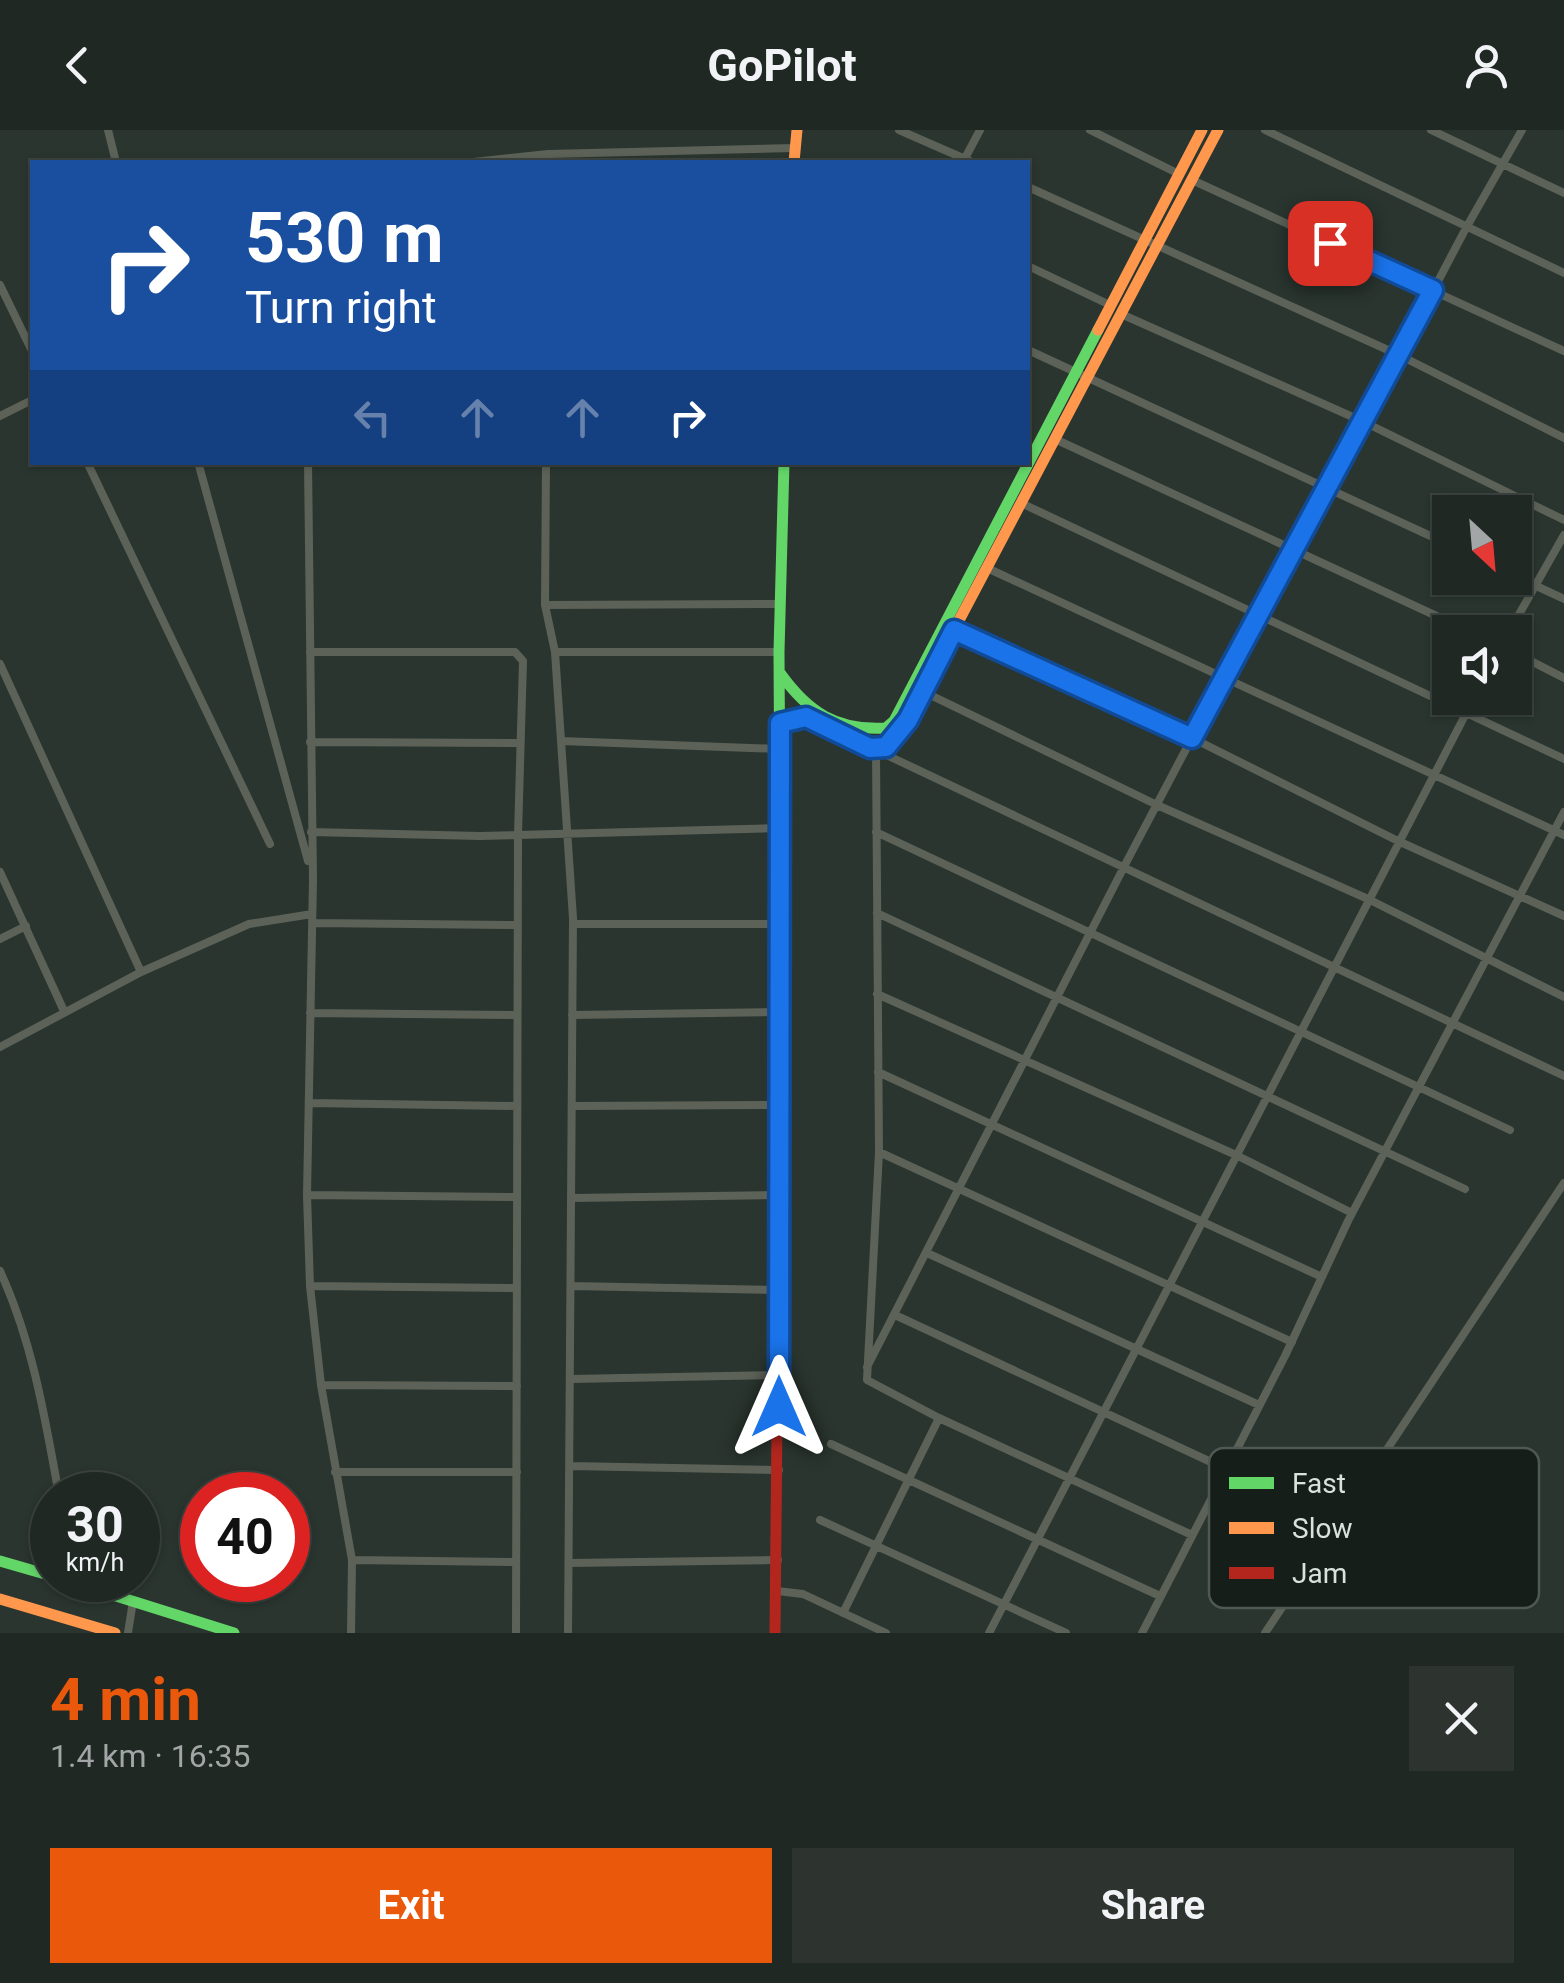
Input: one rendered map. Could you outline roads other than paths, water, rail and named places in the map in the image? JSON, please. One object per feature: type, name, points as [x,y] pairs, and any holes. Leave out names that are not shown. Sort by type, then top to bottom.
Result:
[{"type":"main road","points":[[794,160],[797,130]]},
{"type":"main road","points":[[780,723],[801,716],[816,719],[876,750],[886,747],[899,734],[1057,440],[1110,305],[1202,130]]},
{"type":"main road","points":[[780,674],[814,712],[870,729],[890,725],[1082,375],[1121,314],[1218,130]]},
{"type":"main road","points":[[776,1633],[782,1012],[779,604],[784,465]]},
{"type":"main road","points":[[0,1561],[30,1570]]},
{"type":"main road","points":[[0,1600],[115,1633]]},
{"type":"main road","points":[[139,1602],[234,1633]]},
{"type":"street","points":[[108,130],[116,160]]},
{"type":"street","points":[[899,130],[965,160]]},
{"type":"street","points":[[967,160],[980,130]]},
{"type":"street","points":[[1090,130],[1179,174]]},
{"type":"street","points":[[1264,130],[1564,273]]},
{"type":"street","points":[[1431,130],[1564,192]]},
{"type":"street","points":[[866,1370],[1257,614],[1522,130]]},
{"type":"street","points":[[510,160],[794,148]]},
{"type":"street","points":[[1192,180],[1564,351]]},
{"type":"street","points":[[1030,188],[1399,355],[1564,438]]},
{"type":"street","points":[[1030,267],[1110,305]]},
{"type":"street","points":[[0,285],[30,347]]},
{"type":"street","points":[[1121,314],[1364,422],[1564,520]]},
{"type":"street","points":[[1030,351],[1432,537]]},
{"type":"street","points":[[0,416],[30,401]]},
{"type":"street","points":[[1057,440],[1434,615]]},
{"type":"street","points":[[87,465],[270,844]]},
{"type":"street","points":[[199,465],[312,880]]},
{"type":"street","points":[[308,465],[312,832],[307,1195],[310,1286],[321,1385],[352,1560],[351,1633]]},
{"type":"street","points":[[546,465],[546,605],[555,652],[573,924],[568,1633]]},
{"type":"street","points":[[1022,504],[1432,697]]},
{"type":"street","points":[[1518,615],[1564,535]]},
{"type":"street","points":[[987,568],[1564,836]]},
{"type":"street","points":[[1534,585],[1564,599]]},
{"type":"street","points":[[546,605],[779,604]]},
{"type":"street","points":[[954,630],[1192,738],[1398,842],[1564,916]]},
{"type":"street","points":[[310,652],[515,652],[523,661],[518,835],[516,1633]]},
{"type":"street","points":[[555,652],[779,652]]},
{"type":"street","points":[[1532,662],[1564,678]]},
{"type":"street","points":[[0,664],[141,972]]},
{"type":"street","points":[[922,691],[1157,805],[1368,899],[1564,997]]},
{"type":"street","points":[[989,1633],[1465,715]]},
{"type":"street","points":[[1470,715],[1564,759]]},
{"type":"street","points":[[310,742],[520,743]]},
{"type":"street","points":[[561,742],[780,748]]},
{"type":"street","points":[[1192,1534],[870,1383],[866,1370],[879,1152],[876,750],[1564,1076]]},
{"type":"street","points":[[1238,1448],[1352,1213],[1564,812]]},
{"type":"street","points":[[312,832],[518,835],[782,828]]},
{"type":"street","points":[[876,832],[1510,1130]]},
{"type":"street","points":[[0,872],[64,1010]]},
{"type":"street","points":[[876,913],[1466,1189]]},
{"type":"street","points":[[0,1047],[64,1010],[249,924],[312,919],[518,924]]},
{"type":"street","points":[[573,924],[782,924]]},
{"type":"street","points":[[0,939],[26,926]]},
{"type":"street","points":[[878,994],[1236,1155],[1352,1213]]},
{"type":"street","points":[[572,1015],[782,1012]]},
{"type":"street","points":[[310,1013],[517,1016]]},
{"type":"street","points":[[878,1072],[1322,1277]]},
{"type":"street","points":[[309,1103],[517,1106]]},
{"type":"street","points":[[572,1106],[781,1105]]},
{"type":"street","points":[[879,1152],[1292,1342]]},
{"type":"street","points":[[1388,1448],[1564,1183]]},
{"type":"street","points":[[572,1198],[780,1194]]},
{"type":"street","points":[[307,1195],[517,1198]]},
{"type":"street","points":[[926,1253],[1260,1405]]},
{"type":"street","points":[[0,1271],[20,1314],[40,1386],[55,1472]]},
{"type":"street","points":[[310,1286],[517,1288]]},
{"type":"street","points":[[572,1286],[780,1290]]},
{"type":"street","points":[[895,1315],[1209,1462]]},
{"type":"street","points":[[572,1379],[779,1375]]},
{"type":"street","points":[[321,1385],[517,1386]]},
{"type":"street","points":[[843,1613],[938,1418]]},
{"type":"street","points":[[831,1444],[1160,1596]]},
{"type":"street","points":[[571,1466],[779,1470]]},
{"type":"street","points":[[335,1472],[516,1472]]},
{"type":"street","points":[[1142,1633],[1209,1502]]},
{"type":"street","points":[[820,1520],[1066,1633]]},
{"type":"street","points":[[352,1560],[516,1562]]},
{"type":"street","points":[[569,1563],[778,1560]]},
{"type":"street","points":[[777,1591],[804,1594],[886,1633]]},
{"type":"street","points":[[128,1633],[133,1602]]},
{"type":"street","points":[[1265,1633],[1282,1608]]}]
